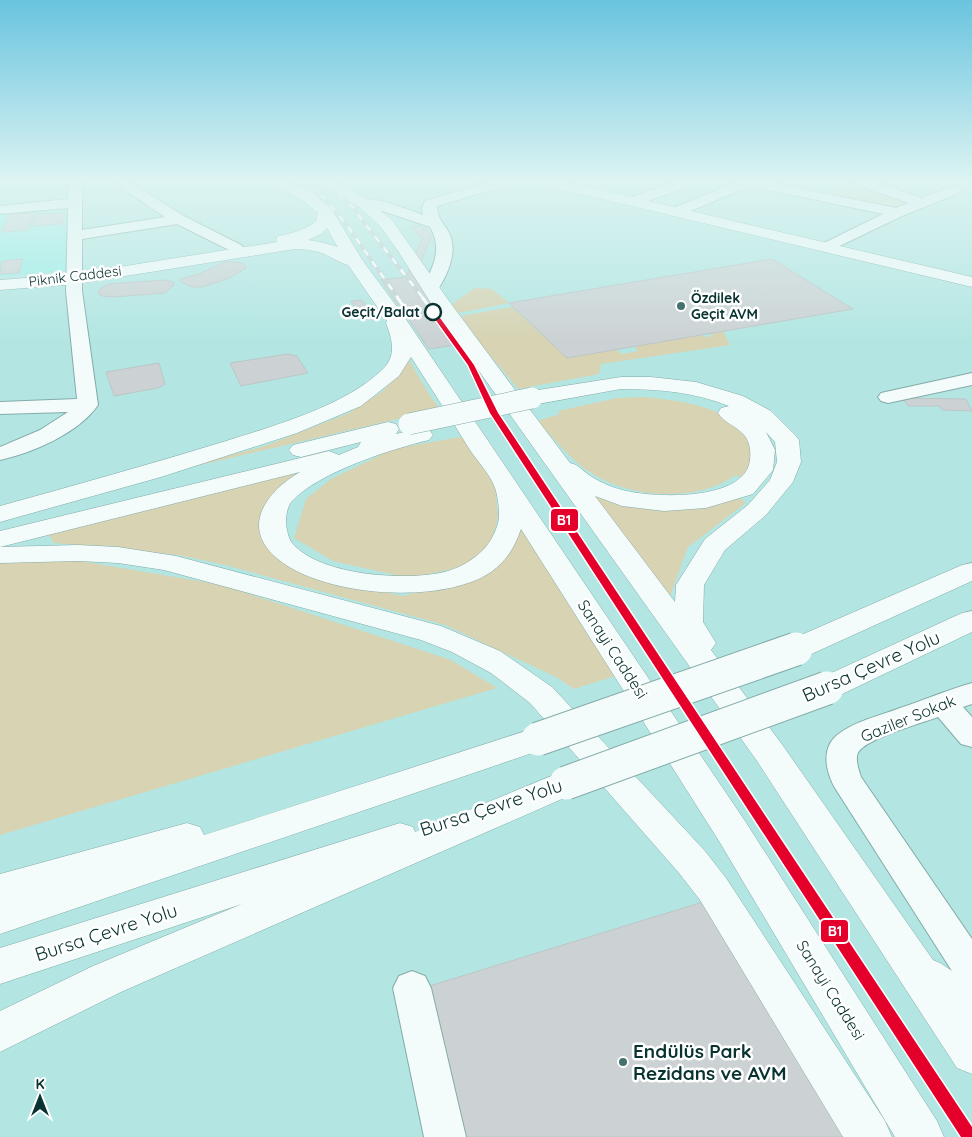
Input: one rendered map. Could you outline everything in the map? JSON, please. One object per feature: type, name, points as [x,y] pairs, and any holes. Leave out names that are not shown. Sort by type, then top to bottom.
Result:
[{"type":"main road","name":"Piknik Caddesi","points":[[0,279],[74,276],[308,235]]},
{"type":"main road","name":"Sanayi Caddesi","points":[[339,235],[355,262],[393,315],[507,487],[732,831],[921,1137]]},
{"type":"main road","points":[[395,235],[441,304],[769,752]]},
{"type":"main road","points":[[775,235],[972,282]]},
{"type":"main road","name":"Piknik Caddesi","points":[[0,284],[74,276],[295,244],[320,247],[338,252],[355,262]]},
{"type":"main road","points":[[0,514],[152,472],[289,428],[353,401],[376,386],[392,372],[402,355],[402,339],[393,315]]},
{"type":"main road","points":[[0,522],[415,429],[537,404],[621,382],[696,388],[734,401],[763,416],[787,440],[789,462],[782,482],[757,510],[714,546],[690,586],[688,622],[769,752],[972,1054]]},
{"type":"main road","points":[[537,404],[628,394],[655,394],[684,398],[705,403],[729,413],[754,431],[763,450],[761,470],[744,489],[706,500],[664,503],[622,498],[582,482],[545,446]]},
{"type":"main road","points":[[415,429],[389,443],[315,475],[283,496],[276,508],[272,521],[280,546],[297,560],[321,572],[360,582],[402,586],[431,583],[458,576],[480,567],[496,555],[507,538],[513,519],[507,487]]},
{"type":"main road","points":[[0,539],[389,443]]},
{"type":"main road","points":[[0,555],[78,553],[118,555],[166,562],[430,633],[493,659],[541,695],[708,882],[732,917],[869,1137]]},
{"type":"main road","points":[[0,917],[538,739],[796,649],[972,571]]},
{"type":"main road","name":"Bursa Çevre Yolu","points":[[0,966],[566,783],[827,688],[972,620]]},
{"type":"main road","points":[[0,890],[538,739]]},
{"type":"main road","points":[[0,1032],[107,980],[566,783]]},
{"type":"main road","points":[[912,966],[972,1008]]},
{"type":"street","points":[[81,235],[75,236],[74,291],[88,405]]},
{"type":"street","points":[[211,235],[236,248]]},
{"type":"street","points":[[431,287],[445,258],[446,249],[443,235]]},
{"type":"street","points":[[827,247],[852,235]]},
{"type":"street","points":[[888,397],[972,379]]},
{"type":"street","points":[[0,408],[88,405]]},
{"type":"street","points":[[0,454],[52,433],[74,418],[88,405]]},
{"type":"street","name":"Gaziler Sokak","points":[[972,693],[864,733],[844,746],[841,760],[846,780],[972,970]]},
{"type":"street","points":[[942,703],[972,736]]},
{"type":"street","points":[[412,988],[445,1137]]},
{"type":"shaded area","points":[[0,235],[67,235],[66,271],[0,276]]},
{"type":"shaded area","points":[[475,288],[492,289],[509,303],[458,313],[452,304]]},
{"type":"shaded area","points":[[512,307],[567,358],[615,349],[622,354],[638,351],[633,345],[699,333],[704,337],[712,336],[707,331],[723,331],[730,345],[601,364],[599,374],[518,389],[484,348],[461,316]]},
{"type":"shaded area","points":[[409,360],[430,396],[440,409],[145,478],[265,446],[349,413],[383,391]]},
{"type":"shaded area","points":[[643,397],[672,400],[704,407],[732,421],[743,431],[750,444],[752,459],[750,466],[740,477],[736,475],[719,485],[699,491],[657,494],[636,491],[615,485],[596,476],[580,465],[537,421],[560,414],[558,411],[617,398]]},
{"type":"shaded area","points":[[471,435],[495,485],[498,517],[487,558],[448,570],[408,578],[333,561],[294,538],[306,499],[331,479],[393,449]]},
{"type":"shaded area","points":[[311,469],[261,525],[316,576],[402,596],[453,584],[525,503],[628,672],[574,689],[556,677],[445,625],[225,565],[178,555],[54,543],[49,535]]},
{"type":"shaded area","points":[[588,490],[616,500],[737,496],[746,503],[688,547],[669,599]]},
{"type":"shaded area","points":[[51,556],[222,585],[451,660],[497,688],[0,835],[0,559]]},
{"type":"building","points":[[418,235],[432,235],[415,276],[466,343],[429,349],[405,314],[363,320],[351,301],[362,300],[370,312],[400,308],[381,280],[406,277],[422,239]]},
{"type":"building","points":[[23,259],[19,273],[0,274],[2,261]]},
{"type":"building","name":"Özdilek Geçit AVM","points":[[772,259],[853,309],[567,358],[509,303]]},
{"type":"building","points":[[225,262],[244,264],[246,268],[229,278],[203,287],[192,287],[180,280],[199,274]]},
{"type":"building","points":[[164,280],[173,282],[174,285],[165,293],[113,297],[102,296],[98,293],[100,289],[109,284]]},
{"type":"building","points":[[288,354],[297,356],[308,373],[241,386],[230,363]]},
{"type":"building","points":[[159,363],[165,384],[158,388],[114,396],[106,372]]},
{"type":"building","points":[[903,398],[966,399],[972,411],[942,410],[939,406],[908,406]]},
{"type":"building","name":"Endülüs Park Rezidans ve AVM","points":[[706,901],[852,1137],[458,1137],[423,988]]},
{"type":"railway","points":[[354,235],[398,298]]},
{"type":"railway","points":[[374,235],[423,298]]},
{"type":"railway","points":[[397,297],[410,315]]},
{"type":"railway","points":[[422,297],[433,312]]},
{"type":"transit line","name":"B1","points":[[433,312],[471,365],[494,413],[970,1137]]},
{"type":"place","name":"Özdilek Geçit AVM","points":[[681,306]]},
{"type":"place","name":"Geçit/Balat","points":[[433,312]]},
{"type":"place","name":"Endülüs Park Rezidans ve AVM","points":[[623,1062]]}]
